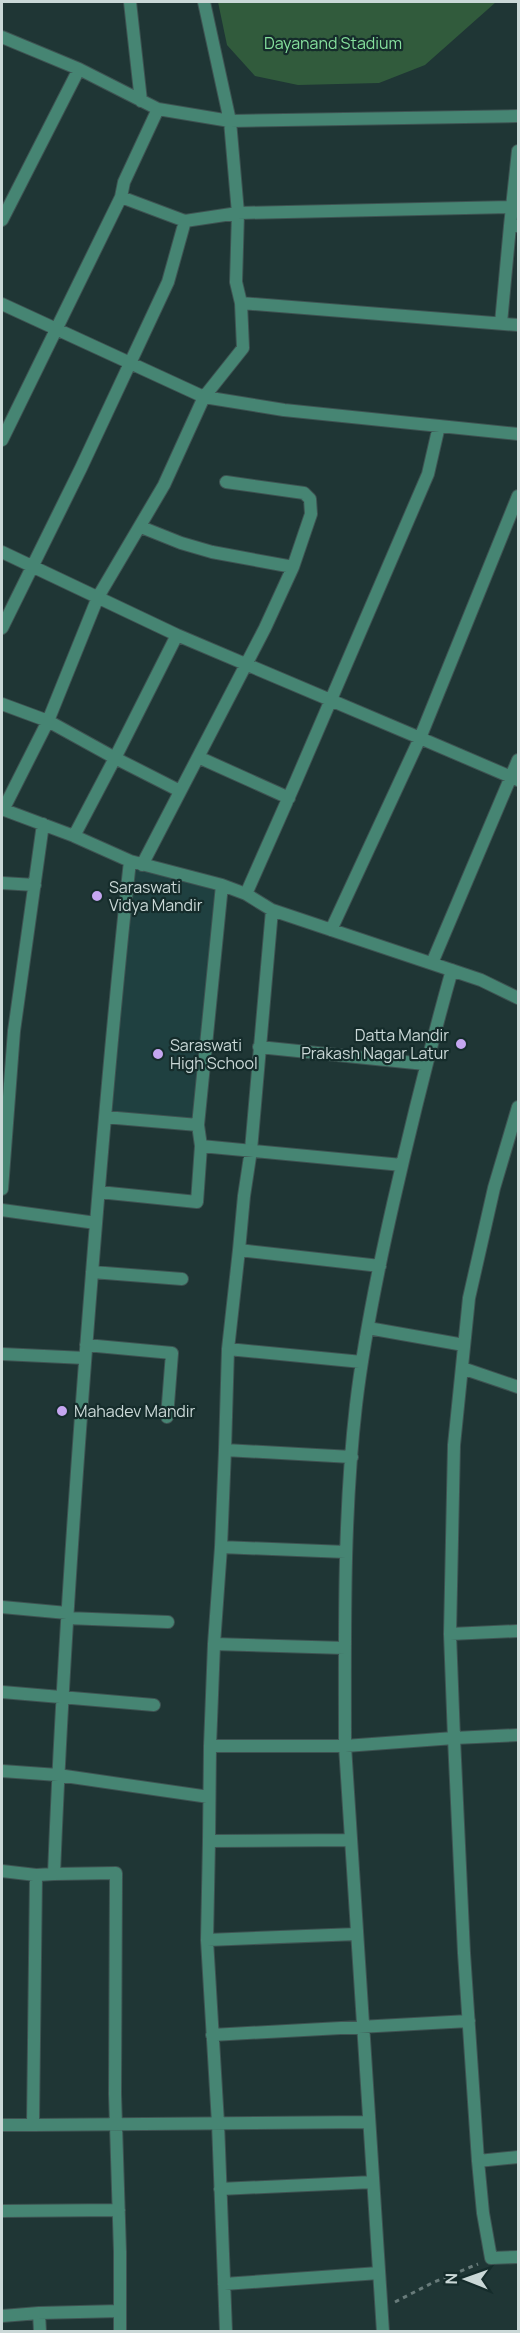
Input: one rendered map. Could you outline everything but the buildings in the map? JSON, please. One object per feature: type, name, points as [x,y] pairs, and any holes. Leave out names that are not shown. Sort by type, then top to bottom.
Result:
[{"type":"street","points":[[130,2],[141,101]]},
{"type":"street","points":[[204,2],[230,121],[238,213],[236,282],[241,303],[243,348],[204,397],[164,485],[98,597],[48,721],[2,809],[74,836],[136,863],[222,885],[246,894],[272,910],[481,980],[519,998]]},
{"type":"street","points":[[2,36],[79,69],[158,109],[230,121],[519,116]]},
{"type":"street","points":[[2,220],[79,69]]},
{"type":"street","points":[[2,440],[121,197],[124,182],[158,109]]},
{"type":"street","points":[[501,323],[514,226],[512,207],[519,151]]},
{"type":"street","points":[[121,197],[185,221],[238,213],[512,207]]},
{"type":"street","points":[[2,628],[168,282],[185,221]]},
{"type":"street","points":[[241,303],[519,325]]},
{"type":"street","points":[[2,304],[204,397],[284,410],[519,434]]},
{"type":"street","points":[[246,894],[428,474],[439,426]]},
{"type":"street","points":[[54,1874],[62,1697],[86,1345],[116,991],[136,863],[180,791],[265,628],[293,567],[310,514],[310,499],[304,493],[226,482]]},
{"type":"street","points":[[331,930],[420,738],[519,496]]},
{"type":"street","points":[[141,527],[181,543],[212,552],[293,567]]},
{"type":"street","points":[[2,552],[177,635],[515,778]]},
{"type":"street","points":[[74,836],[177,635]]},
{"type":"street","points":[[2,704],[48,721],[180,791]]},
{"type":"street","points":[[198,757],[289,798]]},
{"type":"street","points":[[432,963],[515,778],[519,760]]},
{"type":"street","points":[[2,1189],[14,1030],[43,824]]},
{"type":"street","points":[[2,884],[35,885]]},
{"type":"street","points":[[99,1192],[197,1202],[201,1146],[198,1125],[222,885]]},
{"type":"street","points":[[226,2331],[218,2123],[207,1940],[210,1746],[221,1547],[228,1349],[251,1150],[272,910]]},
{"type":"street","points":[[382,2331],[345,1746],[346,1552],[356,1405],[368,1328],[425,1064],[452,970]]},
{"type":"street","points":[[259,1047],[425,1064]]},
{"type":"street","points":[[519,1107],[492,1199],[469,1298],[454,1445],[450,1634],[469,2021],[483,2213],[491,2258],[519,2257]]},
{"type":"street","points":[[105,1117],[198,1125]]},
{"type":"street","points":[[201,1146],[402,1165]]},
{"type":"street","points":[[2,1210],[96,1223]]},
{"type":"street","points":[[239,1250],[380,1266]]},
{"type":"street","points":[[92,1272],[182,1280]]},
{"type":"street","points":[[368,1328],[464,1345]]},
{"type":"street","points":[[86,1345],[172,1353],[167,1416]]},
{"type":"street","points":[[228,1349],[362,1362]]},
{"type":"street","points":[[2,1354],[85,1358]]},
{"type":"street","points":[[462,1368],[519,1387]]},
{"type":"street","points":[[225,1450],[352,1457]]},
{"type":"street","points":[[221,1547],[346,1552]]},
{"type":"street","points":[[2,1607],[67,1615],[168,1622]]},
{"type":"street","points":[[450,1634],[519,1631]]},
{"type":"street","points":[[214,1644],[345,1648]]},
{"type":"street","points":[[2,1692],[154,1705]]},
{"type":"street","points":[[210,1746],[345,1746],[519,1735]]},
{"type":"street","points":[[2,1771],[58,1775],[210,1797]]},
{"type":"street","points":[[209,1841],[351,1840]]},
{"type":"street","points":[[2,1871],[36,1875],[116,1873],[120,2331]]},
{"type":"street","points":[[33,2125],[36,1875]]},
{"type":"street","points":[[207,1940],[357,1934]]},
{"type":"street","points":[[212,2035],[469,2021]]},
{"type":"street","points":[[2,2125],[369,2122]]},
{"type":"street","points":[[478,2161],[519,2157]]},
{"type":"street","points":[[220,2189],[374,2182]]},
{"type":"street","points":[[2,2211],[119,2210]]},
{"type":"street","points":[[224,2284],[379,2273]]},
{"type":"street","points":[[2,2316],[120,2312]]},
{"type":"street","points":[[39,2313],[40,2331]]},
{"type":"path","points":[[382,2309],[432,2283],[491,2258]]},
{"type":"shaded area","name":"Saraswati High School","points":[[130,861],[222,893],[198,1125],[105,1117]]},
{"type":"green space","name":"Dayanand Stadium","points":[[218,2],[496,2],[425,65],[379,83],[298,85],[255,76],[227,45]]},
{"type":"place","name":"Saraswati Vidya Mandir","points":[[97,896]]},
{"type":"place","name":"Datta Mandir Prakash Nagar Latur","points":[[461,1044]]},
{"type":"place","name":"Saraswati High School","points":[[158,1054]]},
{"type":"place","name":"Mahadev Mandir","points":[[62,1411]]}]
